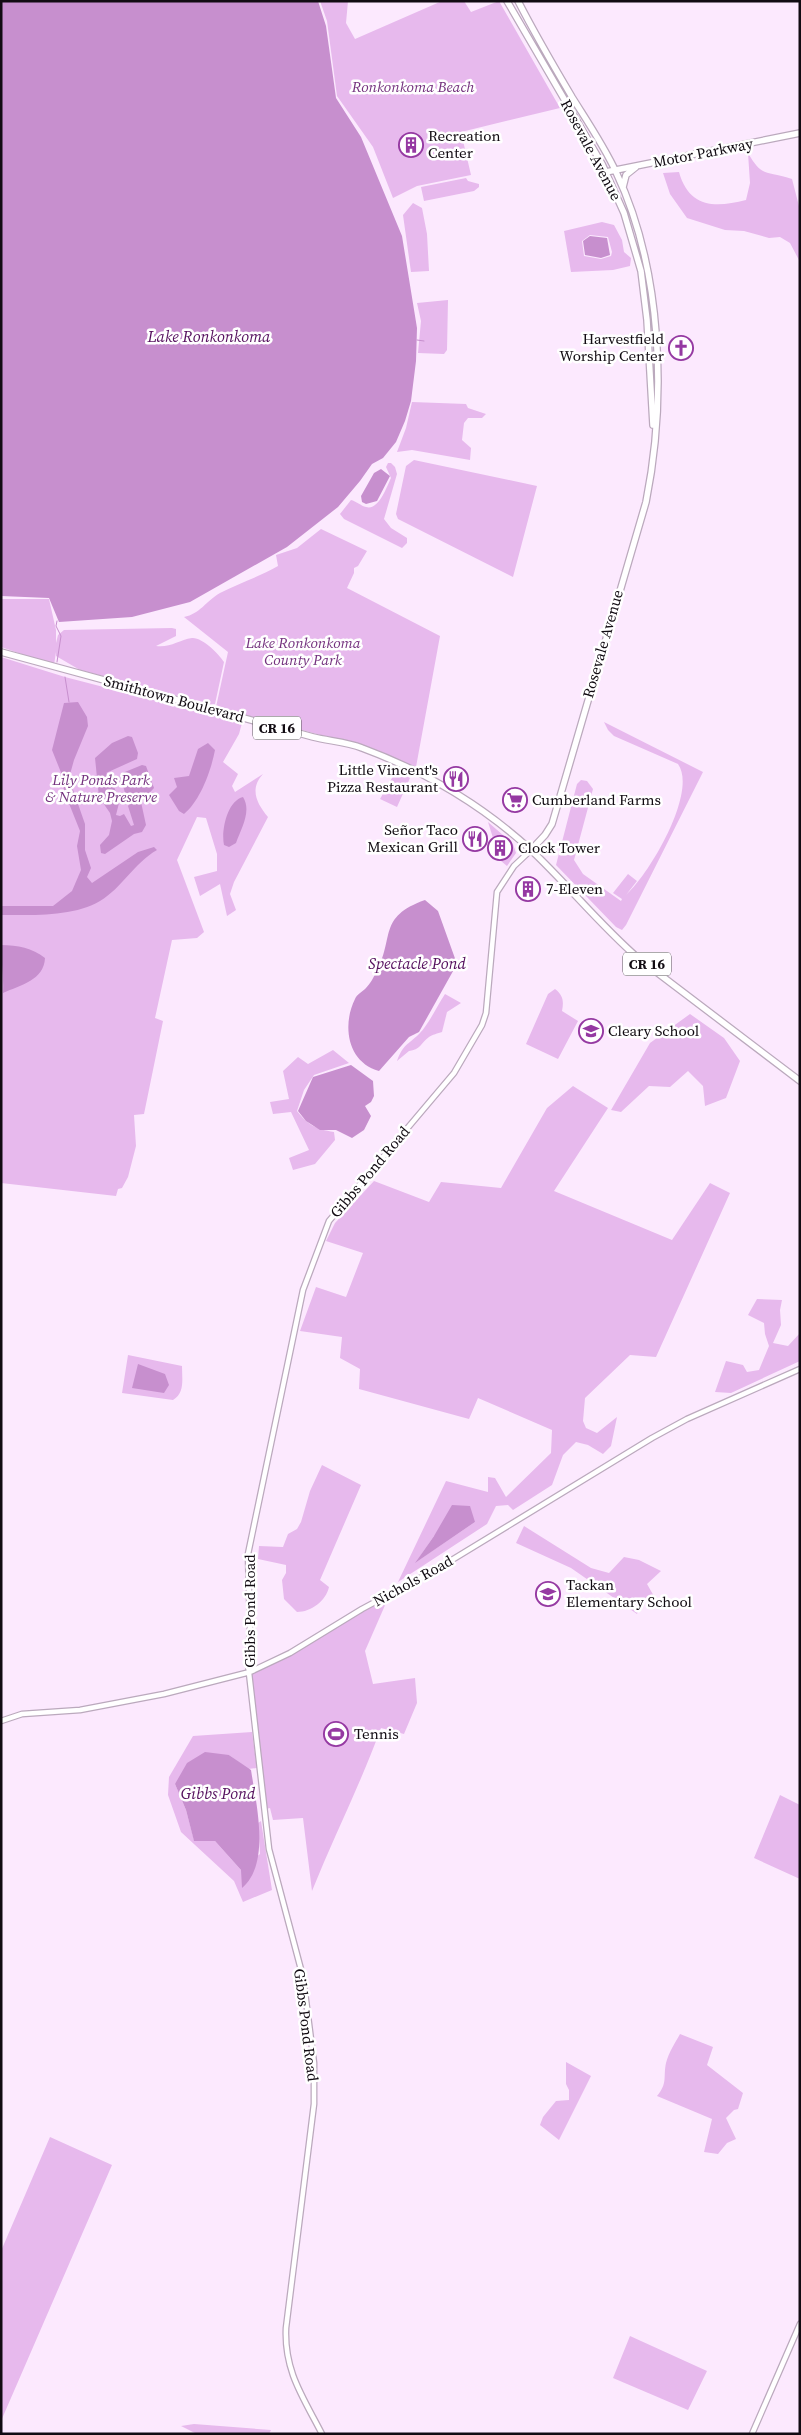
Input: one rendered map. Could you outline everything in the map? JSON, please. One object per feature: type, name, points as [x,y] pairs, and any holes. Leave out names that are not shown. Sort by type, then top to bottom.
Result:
[{"type":"main road","name":"Rosevale Avenue","points":[[507,1],[606,172],[624,213],[641,271],[651,372],[651,420],[654,430]]},
{"type":"main road","name":"Rosevale Avenue","points":[[518,1],[623,187],[638,226],[649,270],[656,351],[654,430],[646,502],[552,824],[546,835],[531,850]]},
{"type":"main road","name":"Motor Parkway","points":[[606,172],[800,133]]},
{"type":"main road","points":[[623,187],[626,175],[638,166]]},
{"type":"main road","name":"Smithtown Boulevard","points":[[1,652],[313,738],[360,747],[469,800],[531,850],[617,940],[800,1081]]},
{"type":"street","name":"Gibbs Pond Road","points":[[322,2434],[291,2374],[286,2350],[286,2328],[314,2104],[314,2063],[303,1976],[270,1856],[248,1664],[250,1626],[248,1554],[303,1290],[329,1221],[454,1073],[482,1025],[486,1013],[497,892],[514,866],[531,850]]},
{"type":"street","name":"Nichols Road","points":[[1,1721],[22,1714],[80,1710],[164,1694],[250,1672],[290,1653],[362,1609],[442,1566],[593,1472],[672,1426],[800,1369]]},
{"type":"street","points":[[752,2434],[800,2324]]},
{"type":"green space","name":"Ronkonkoma Beach","points":[[320,1],[348,1],[346,23],[355,39],[442,1],[464,1],[471,12],[499,1],[560,108],[461,132],[471,175],[417,186],[393,198],[373,147],[337,96],[327,21]]},
{"type":"green space","points":[[748,153],[762,170],[792,179],[800,210],[800,262],[790,243],[780,237],[769,238],[744,231],[725,230],[687,218],[670,194],[663,173],[679,172],[683,184],[696,199],[714,204],[735,203],[746,200],[750,183]]},
{"type":"green space","points":[[466,178],[468,181],[479,184],[479,187],[474,191],[424,201],[421,187]]},
{"type":"green space","points":[[413,203],[422,208],[427,234],[429,271],[411,272],[403,215]]},
{"type":"green space","points":[[602,222],[614,225],[622,240],[624,252],[631,258],[630,266],[613,270],[571,272],[564,231]],"holes":[[[590,235],[608,237],[612,252],[611,256],[601,259],[584,256],[582,241]]]},
{"type":"green space","points":[[448,300],[447,350],[444,354],[418,353],[421,321],[417,303]]},
{"type":"green space","points":[[412,402],[466,404],[468,408],[486,414],[482,418],[468,418],[464,423],[462,440],[471,448],[470,460],[412,450],[397,452],[406,428]]},
{"type":"green space","points":[[414,460],[537,486],[513,577],[398,519],[396,514],[406,466]]},
{"type":"green space","points":[[388,463],[395,467],[397,474],[384,519],[391,528],[407,538],[407,543],[402,548],[344,519],[340,514],[351,500],[366,507],[371,507],[379,502],[391,478],[386,467]]},
{"type":"green space","name":"Lake Ronkonkoma County Park","points":[[321,529],[367,551],[358,566],[354,568],[354,573],[347,588],[440,636],[416,767],[347,742],[216,707],[228,652],[184,617],[199,610],[220,593],[278,566],[276,555],[297,548]]},
{"type":"green space","points":[[1,599],[49,599],[56,630],[56,643],[58,635],[64,630],[172,628],[176,629],[176,636],[156,646],[166,646],[192,638],[201,640],[224,662],[215,704],[211,705],[80,670],[56,656],[56,652],[54,665],[1,647]]},
{"type":"green space","name":"Lily Ponds Park & Nature Preserve","points":[[1,657],[65,677],[242,723],[239,734],[223,762],[238,774],[232,786],[235,792],[263,774],[256,785],[256,796],[268,817],[234,882],[230,894],[236,910],[227,916],[220,884],[200,896],[194,877],[217,871],[217,854],[206,818],[197,817],[177,860],[204,932],[197,938],[172,940],[155,1018],[163,1021],[144,1114],[134,1115],[136,1146],[128,1177],[122,1188],[118,1189],[116,1196],[1,1183]]},
{"type":"green space","points":[[604,722],[703,772],[622,930],[616,927],[556,865],[577,784],[581,780],[587,781],[593,789],[574,860],[583,874],[621,901],[622,899],[613,893],[628,874],[637,881],[626,895],[636,885],[658,852],[668,832],[682,793],[682,777],[678,764],[614,736]]},
{"type":"green space","points":[[396,771],[410,778],[397,807],[380,799]]},
{"type":"green space","points":[[488,822],[513,844],[516,853],[507,866],[489,851],[493,838]]},
{"type":"green space","points":[[555,989],[562,998],[562,1011],[578,1021],[558,1059],[526,1044],[548,994]]},
{"type":"green space","points":[[445,994],[461,1003],[447,1012],[442,1032],[429,1037],[418,1048],[409,1051],[397,1061],[404,1048],[426,1025]]},
{"type":"green space","points":[[690,1014],[724,1038],[740,1061],[726,1098],[705,1106],[703,1086],[688,1071],[670,1087],[649,1086],[621,1112],[611,1110],[650,1043]]},
{"type":"green space","points":[[333,1050],[349,1063],[314,1075],[304,1090],[297,1111],[313,1126],[334,1132],[335,1140],[315,1164],[293,1170],[289,1158],[309,1150],[291,1112],[273,1114],[270,1102],[289,1099],[283,1071],[298,1057],[308,1064]]},
{"type":"green space","points":[[573,1086],[608,1108],[554,1191],[672,1240],[710,1183],[730,1193],[656,1357],[630,1355],[585,1398],[583,1421],[586,1428],[597,1433],[617,1417],[611,1446],[603,1454],[588,1445],[576,1442],[563,1455],[552,1485],[513,1510],[508,1505],[496,1506],[487,1524],[398,1582],[446,1481],[488,1492],[488,1477],[495,1478],[506,1497],[551,1453],[552,1430],[478,1398],[469,1419],[359,1389],[360,1369],[340,1358],[342,1337],[300,1331],[316,1287],[346,1297],[363,1253],[326,1241],[335,1223],[374,1181],[429,1202],[441,1182],[501,1188],[547,1108]],"holes":[[[475,1522],[416,1562],[434,1536]]]},
{"type":"green space","points":[[757,1299],[782,1300],[780,1310],[781,1325],[773,1343],[788,1346],[800,1333],[800,1361],[731,1393],[715,1392],[726,1361],[743,1365],[747,1372],[759,1370],[769,1346],[764,1323],[748,1315]]},
{"type":"green space","points":[[128,1355],[182,1366],[182,1385],[177,1397],[173,1400],[122,1393]]},
{"type":"green space","points":[[322,1465],[361,1485],[320,1580],[329,1587],[325,1597],[312,1608],[297,1612],[284,1599],[282,1580],[286,1573],[286,1565],[258,1559],[259,1546],[283,1547],[288,1534],[297,1529],[301,1522],[310,1491]]},
{"type":"green space","points":[[524,1526],[591,1568],[609,1573],[624,1557],[639,1560],[661,1571],[647,1584],[659,1605],[643,1598],[637,1614],[571,1568],[516,1543]]},
{"type":"green space","points":[[383,1598],[386,1603],[365,1651],[373,1684],[415,1678],[417,1703],[404,1734],[381,1728],[312,1891],[303,1818],[273,1820],[270,1808],[266,1809],[250,1672],[290,1653]]},
{"type":"green space","points":[[252,1732],[257,1768],[248,1769],[229,1755],[175,1784],[186,1810],[194,1840],[215,1841],[241,1870],[260,1854],[258,1823],[261,1821],[272,1890],[243,1902],[234,1881],[181,1832],[168,1795],[169,1777],[193,1736]]},
{"type":"green space","points":[[780,1795],[800,1805],[800,1879],[754,1858]]},
{"type":"green space","points":[[680,2034],[713,2047],[707,2065],[743,2093],[738,2109],[734,2110],[726,2118],[736,2139],[727,2143],[718,2154],[704,2152],[712,2119],[657,2096],[664,2084],[667,2059]]},
{"type":"green space","points":[[566,2062],[591,2076],[559,2140],[540,2125],[543,2117],[556,2101],[569,2100],[569,2090],[566,2084]]},
{"type":"green space","points":[[50,2137],[112,2165],[1,2421],[1,2251]]},
{"type":"green space","points":[[630,2336],[707,2371],[688,2410],[613,2378]]},
{"type":"green space","points":[[194,2424],[271,2430],[269,2434],[197,2434],[181,2426]]},
{"type":"water","name":"Lake Ronkonkoma","points":[[1,1],[318,1],[326,26],[336,98],[361,137],[402,236],[417,328],[416,361],[411,401],[396,442],[383,458],[372,464],[338,507],[287,547],[190,602],[132,617],[59,622],[49,598],[1,596]]},
{"type":"water","points":[[590,236],[607,238],[610,255],[601,258],[585,255],[583,241]]},
{"type":"water","points":[[381,469],[390,476],[377,501],[366,504],[362,502],[361,496],[374,473]]},
{"type":"water","points":[[78,702],[87,717],[88,726],[69,778],[85,824],[85,850],[91,868],[87,877],[92,883],[138,852],[154,847],[157,850],[141,862],[108,896],[89,906],[78,910],[52,914],[1,915],[1,906],[53,906],[72,891],[81,870],[77,846],[80,831],[64,791],[62,775],[52,750],[64,703]]},
{"type":"water","points":[[128,736],[132,737],[138,753],[137,759],[106,773],[111,776],[119,803],[116,815],[124,814],[131,826],[134,825],[128,806],[134,797],[125,793],[120,774],[142,765],[146,766],[154,788],[141,802],[146,825],[142,832],[134,834],[105,854],[101,853],[100,845],[109,835],[112,821],[110,813],[99,797],[95,758],[112,743]]},
{"type":"water","points":[[208,743],[215,750],[211,767],[200,794],[184,814],[179,811],[169,795],[177,787],[174,778],[189,776],[198,749]]},
{"type":"water","points":[[243,797],[246,808],[245,820],[236,843],[229,847],[224,845],[223,839],[226,817],[233,804]]},
{"type":"water","name":"Spectacle Pond","points":[[425,900],[438,911],[457,964],[419,1032],[409,1037],[379,1071],[360,1060],[354,1051],[348,1031],[351,1009],[356,997],[367,986],[382,960],[393,921],[410,907]]},
{"type":"water","points":[[1,945],[24,948],[45,958],[41,972],[30,981],[3,993]]},
{"type":"water","points":[[351,1065],[373,1081],[374,1096],[371,1102],[365,1106],[371,1116],[364,1130],[352,1138],[336,1130],[320,1130],[306,1121],[298,1111],[313,1077]]},
{"type":"water","points":[[138,1364],[165,1374],[169,1385],[164,1393],[132,1388]]},
{"type":"water","points":[[452,1505],[470,1506],[475,1522],[415,1563],[434,1536]]},
{"type":"water","name":"Gibbs Pond","points":[[205,1752],[229,1755],[251,1770],[258,1816],[259,1849],[251,1877],[242,1888],[241,1870],[215,1841],[194,1841],[186,1810],[175,1784],[187,1763]]},
{"type":"waterway","points":[[417,340],[424,341]]},
{"type":"waterway","points":[[57,621],[56,626],[61,636],[57,662]]},
{"type":"waterway","points":[[65,677],[69,702]]},
{"type":"place","name":"Recreation Center","points":[[411,145]]},
{"type":"place","name":"Harvestfield Worship Center","points":[[681,348]]},
{"type":"place","name":"Little Vincent's Pizza Restaurant","points":[[456,779]]},
{"type":"place","name":"Cumberland Farms","points":[[515,800]]},
{"type":"place","name":"Señor Taco Mexican Grill","points":[[475,839]]},
{"type":"place","name":"Clock Tower","points":[[500,848]]},
{"type":"place","name":"7-Eleven","points":[[528,889]]},
{"type":"place","name":"Cleary School","points":[[591,1031]]},
{"type":"place","name":"Tackan Elementary School","points":[[548,1594]]},
{"type":"place","name":"Tennis","points":[[336,1734]]}]
